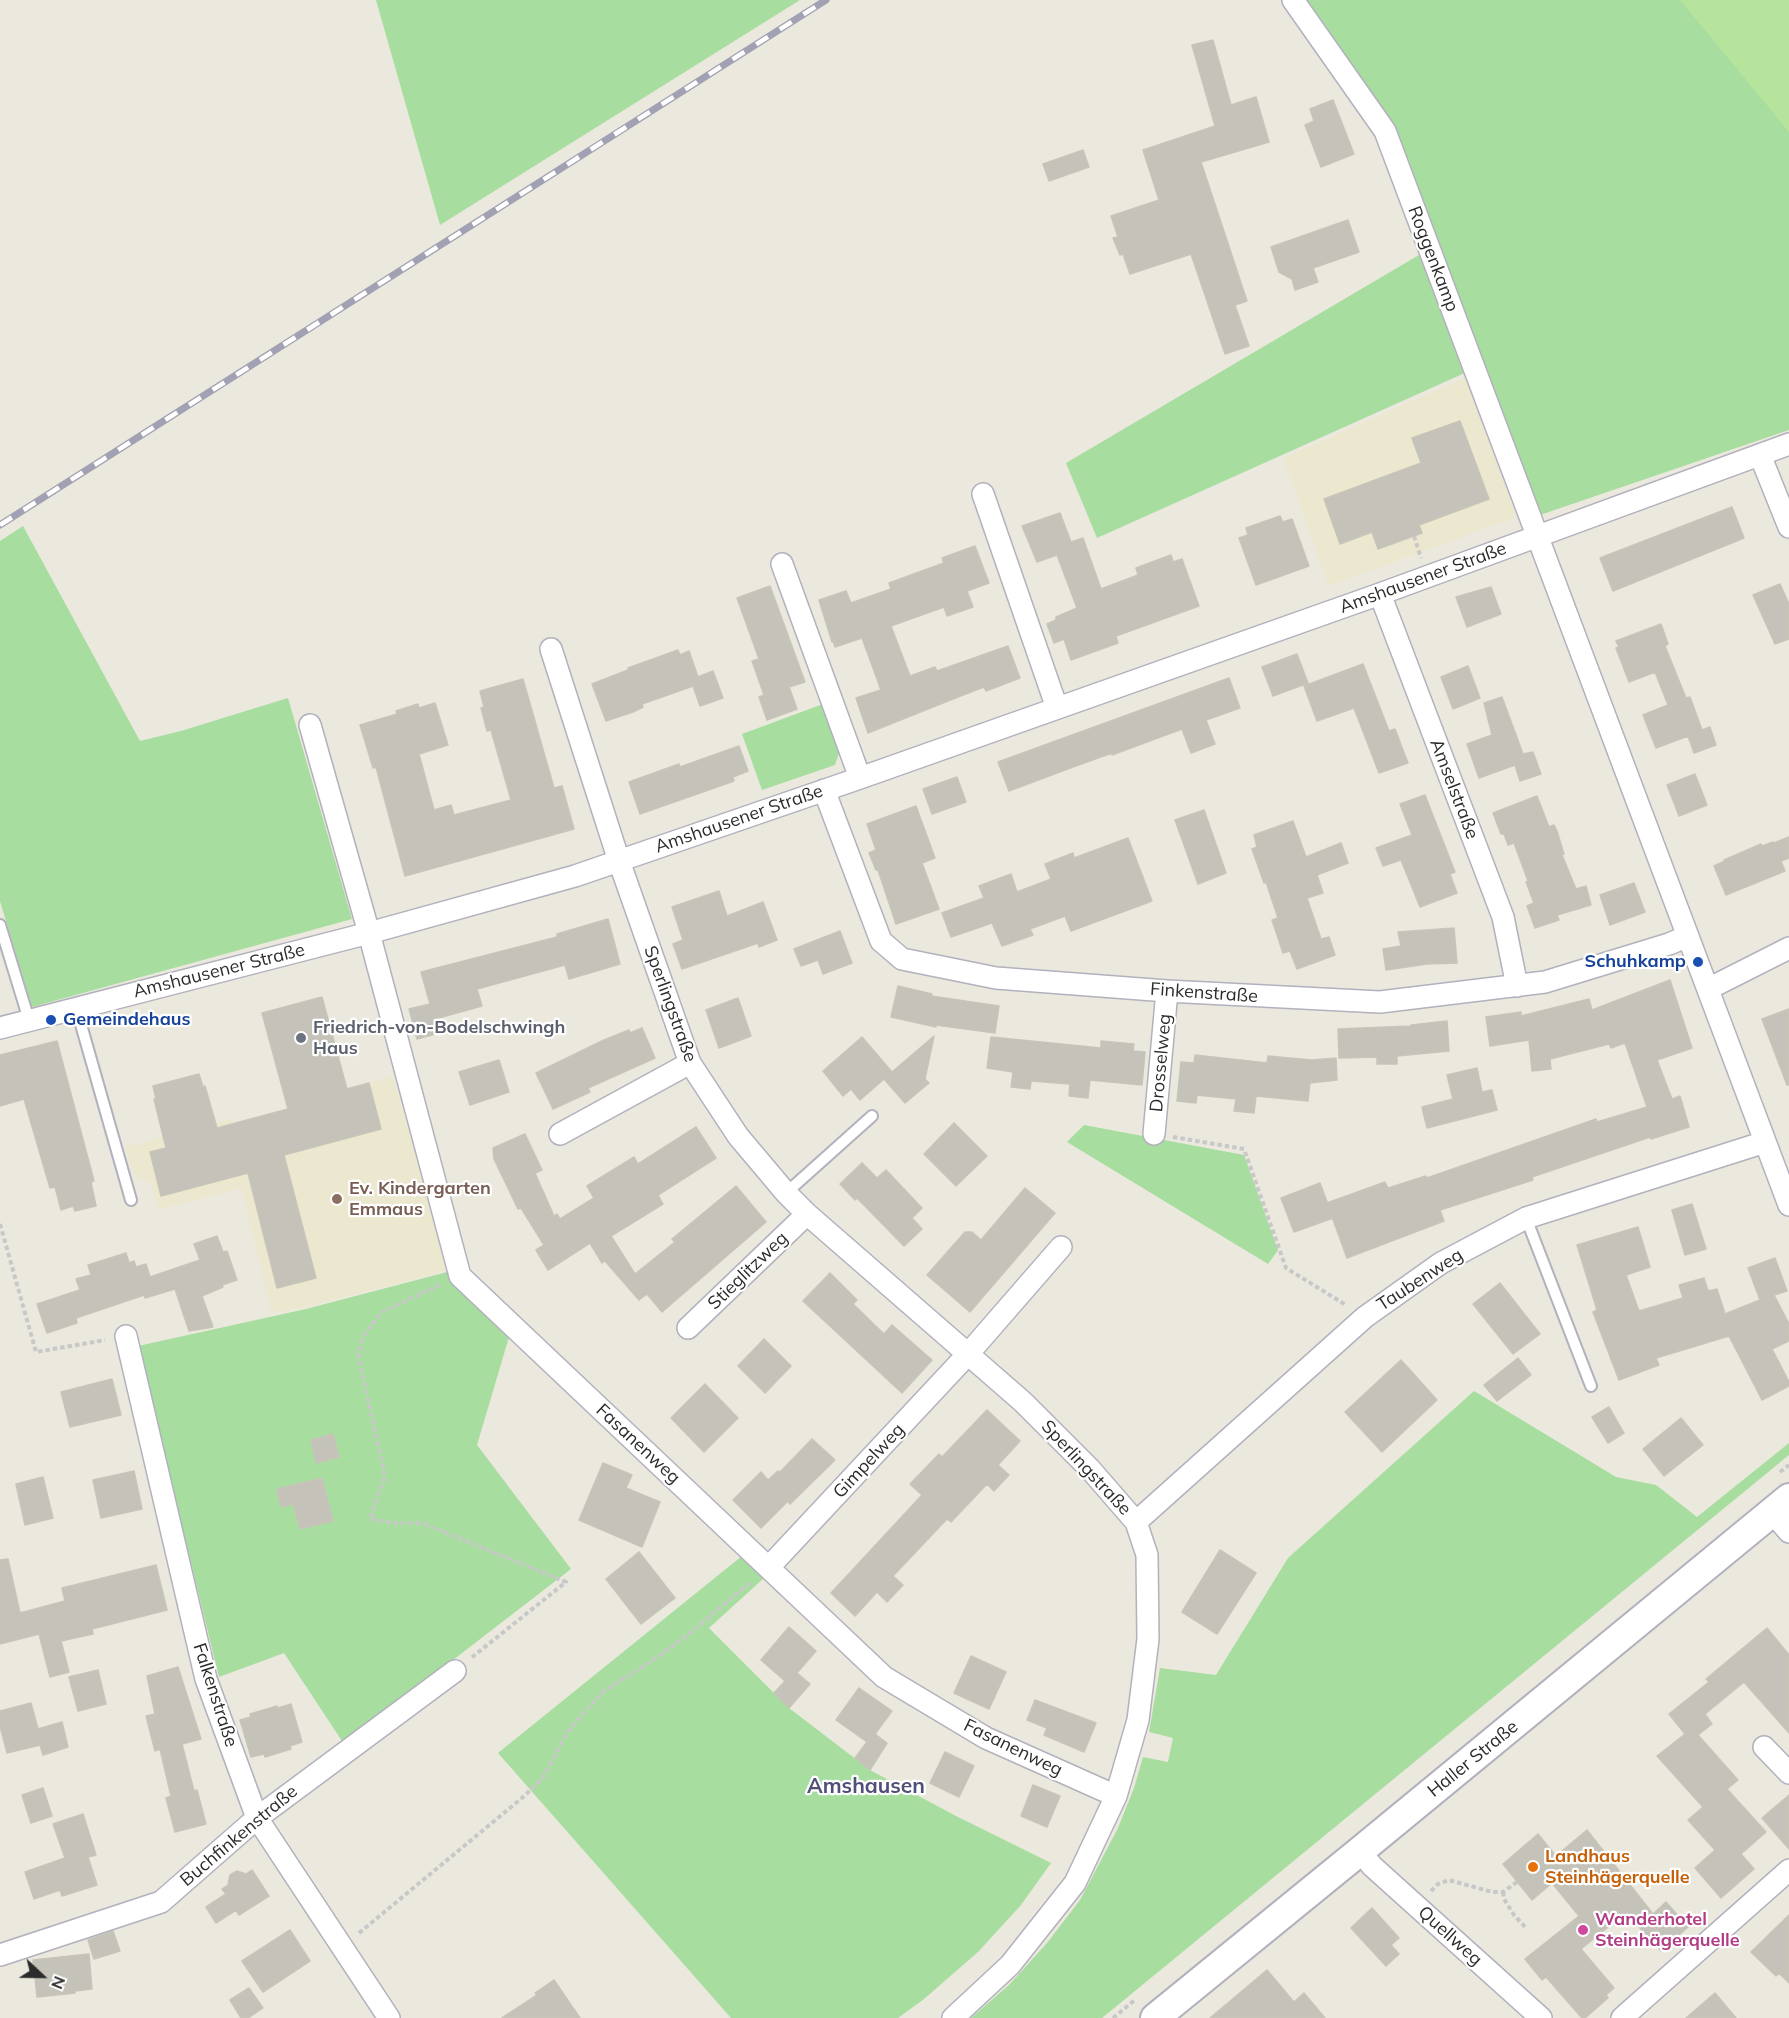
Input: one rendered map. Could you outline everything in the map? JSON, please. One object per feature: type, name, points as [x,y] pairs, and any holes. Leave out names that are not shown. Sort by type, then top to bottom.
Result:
[{"type":"main road","name":"Haller Straße","points":[[1155,2018],[1360,1851],[1784,1514]]},
{"type":"street","name":"Roggenkamp","points":[[1293,0],[1384,131],[1537,536]]},
{"type":"street","name":"Amshausener Straße","points":[[0,1028],[369,933],[575,876],[1380,594],[1789,444]]},
{"type":"street","points":[[1760,454],[1789,527]]},
{"type":"street","points":[[983,494],[1057,708]]},
{"type":"street","points":[[1537,536],[1789,1204]]},
{"type":"street","points":[[782,564],[860,778]]},
{"type":"street","name":"Amselstraße","points":[[1380,594],[1503,917],[1517,986]]},
{"type":"street","points":[[551,649],[619,861]]},
{"type":"street","points":[[310,725],[369,933],[460,1276]]},
{"type":"street","name":"Finkenstraße","points":[[824,790],[881,940],[902,959],[996,978],[1167,991],[1380,1002],[1545,982],[1688,936]]},
{"type":"street","name":"Sperlingstraße","points":[[619,861],[690,1063],[738,1136],[786,1193],[807,1214],[1023,1402],[1090,1469],[1136,1522],[1147,1555],[1148,1639],[1138,1720],[1116,1796],[1075,1883],[1010,1965],[953,2018]]},
{"type":"street","points":[[1708,989],[1789,948]]},
{"type":"street","name":"Drosselweg","points":[[1154,1134],[1167,991]]},
{"type":"street","points":[[560,1134],[690,1063]]},
{"type":"street","name":"Taubenweg","points":[[1136,1522],[1365,1317],[1441,1263],[1526,1218],[1766,1142]]},
{"type":"street","name":"Stieglitzweg","points":[[688,1328],[807,1214]]},
{"type":"street","points":[[968,1354],[1061,1246]]},
{"type":"street","name":"Fasanenweg","points":[[460,1276],[884,1677],[987,1738],[1116,1796]]},
{"type":"street","name":"Falkenstraße","points":[[126,1336],[206,1679],[257,1818],[388,2018]]},
{"type":"street","name":"Gimpelweg","points":[[769,1567],[968,1354]]},
{"type":"street","name":"Buchfinkenstraße","points":[[0,1955],[161,1902],[257,1818],[455,1671]]},
{"type":"street","points":[[1764,1747],[1789,1773]]},
{"type":"street","name":"Quellweg","points":[[1360,1851],[1372,1866],[1541,2018]]},
{"type":"street","points":[[1622,2018],[1786,1880]]},
{"type":"lane","points":[[0,925],[29,1020]]},
{"type":"lane","points":[[76,1007],[131,1200]]},
{"type":"lane","points":[[786,1193],[872,1116]]},
{"type":"lane","points":[[1526,1218],[1591,1386]]},
{"type":"path","points":[[1154,1134],[1244,1149],[1286,1268],[1365,1317]]},
{"type":"path","points":[[0,1224],[36,1352],[126,1336]]},
{"type":"path","points":[[455,1671],[566,1582],[422,1523],[395,1523],[370,1519],[385,1476],[358,1354],[364,1335],[382,1312],[460,1276]]},
{"type":"path","points":[[341,1946],[522,1798],[542,1779],[567,1733],[604,1691],[658,1657],[690,1633],[769,1567]]},
{"type":"path","points":[[1416,1905],[1438,1884],[1449,1880],[1492,1892],[1503,1892],[1517,1882]]},
{"type":"path","points":[[1503,1892],[1504,1899],[1514,1915],[1527,1929]]},
{"type":"shaded area","points":[[1466,377],[1516,517],[1329,586],[1283,458]]},
{"type":"shaded area","name":"Ev. Kindergarten Emmaus","points":[[392,1076],[452,1269],[306,1307],[272,1313],[241,1188],[159,1210],[151,1184],[134,1175],[125,1147],[233,1118],[235,1123],[273,1113],[284,1154],[380,1126],[369,1083]]},
{"type":"green space","points":[[376,0],[800,0],[440,225]]},
{"type":"green space","points":[[1304,0],[1755,0],[1789,57],[1789,430],[1537,516],[1395,131]]},
{"type":"green space","points":[[1680,0],[1789,0],[1789,132]]},
{"type":"green space","points":[[1419,255],[1467,372],[1097,538],[1066,463]]},
{"type":"green space","points":[[23,526],[140,741],[181,731],[288,698],[352,919],[32,1007],[0,901],[0,541]]},
{"type":"green space","points":[[823,704],[840,750],[835,765],[762,790],[742,734]]},
{"type":"green space","points":[[1084,1125],[1244,1155],[1278,1250],[1268,1264],[1067,1142]]},
{"type":"green space","points":[[451,1271],[453,1285],[509,1337],[477,1445],[571,1569],[344,1744],[284,1653],[219,1677],[138,1346],[306,1309]]},
{"type":"green space","points":[[1474,1391],[1616,1477],[1656,1485],[1697,1517],[1789,1443],[1789,1455],[1102,2018],[971,2018],[1009,1985],[1047,1943],[1080,1900],[1118,1828],[1134,1788],[1143,1757],[1168,1762],[1173,1738],[1149,1732],[1160,1668],[1216,1675],[1288,1558]]},
{"type":"green space","points":[[742,1556],[764,1578],[709,1628],[789,1708],[870,1770],[1051,1863],[1021,1905],[978,1952],[924,1999],[898,2018],[731,2018],[498,1753]]},
{"type":"building","points":[[1213,40],[1231,105],[1256,97],[1269,142],[1201,162],[1247,301],[1235,305],[1249,346],[1225,354],[1191,254],[1130,274],[1123,254],[1120,255],[1113,238],[1118,237],[1111,216],[1159,200],[1143,150],[1215,126],[1192,45]]},
{"type":"building","points":[[1333,100],[1354,154],[1321,167],[1305,125],[1314,121],[1310,109]]},
{"type":"building","points":[[1083,150],[1089,167],[1049,181],[1043,164]]},
{"type":"building","points":[[1348,220],[1359,252],[1313,268],[1318,282],[1295,290],[1292,279],[1279,272],[1271,247]]},
{"type":"building","points":[[1460,421],[1489,499],[1419,525],[1422,533],[1378,549],[1372,532],[1340,544],[1324,499],[1421,463],[1412,438]]},
{"type":"building","points":[[1732,507],[1744,538],[1613,591],[1600,558]]},
{"type":"building","points":[[1060,513],[1071,542],[1083,538],[1101,589],[1138,575],[1136,568],[1171,555],[1173,562],[1182,559],[1199,606],[1116,636],[1118,643],[1071,660],[1064,639],[1054,643],[1047,624],[1056,620],[1056,617],[1077,608],[1057,555],[1037,562],[1022,526]]},
{"type":"building","points":[[1280,516],[1283,522],[1292,519],[1309,566],[1256,585],[1239,538],[1248,535],[1246,528]]},
{"type":"building","points":[[975,546],[989,583],[967,591],[973,607],[947,616],[944,607],[891,626],[910,676],[935,667],[937,671],[1008,646],[1020,678],[986,691],[984,687],[868,733],[856,698],[881,690],[862,638],[835,647],[819,600],[846,591],[851,603],[891,589],[889,583],[944,563],[942,558]]},
{"type":"building","points":[[1780,584],[1789,604],[1789,639],[1775,644],[1753,595]]},
{"type":"building","points":[[770,586],[805,682],[789,687],[797,709],[767,720],[759,697],[764,695],[752,661],[759,659],[737,598]]},
{"type":"building","points":[[1491,587],[1501,614],[1467,627],[1456,597]]},
{"type":"building","points":[[1661,624],[1668,644],[1665,646],[1686,698],[1690,697],[1702,730],[1710,727],[1716,745],[1694,753],[1688,736],[1656,748],[1643,715],[1668,705],[1655,672],[1629,682],[1616,648],[1619,647],[1616,641]]},
{"type":"building","points":[[678,650],[680,655],[689,651],[698,677],[713,671],[723,698],[700,706],[693,686],[642,704],[643,707],[633,712],[606,721],[592,684]]},
{"type":"building","points":[[1297,654],[1308,683],[1273,696],[1262,667]]},
{"type":"building","points":[[1363,664],[1389,731],[1395,729],[1408,763],[1379,773],[1354,708],[1317,721],[1304,686]]},
{"type":"building","points":[[1468,666],[1480,698],[1453,709],[1441,677]]},
{"type":"building","points":[[1229,678],[1240,708],[1206,720],[1215,744],[1191,753],[1182,729],[1009,791],[998,762]]},
{"type":"building","points":[[523,679],[554,788],[562,786],[574,829],[405,876],[376,767],[373,768],[360,725],[397,714],[396,711],[418,704],[419,708],[435,703],[448,745],[419,754],[434,810],[451,805],[454,815],[511,800],[491,730],[487,731],[481,708],[484,707],[480,691]]},
{"type":"building","points":[[1502,697],[1523,754],[1533,752],[1541,774],[1520,781],[1515,765],[1479,778],[1467,744],[1492,735],[1484,703]]},
{"type":"building","points":[[739,746],[748,771],[733,777],[734,781],[640,814],[629,782]]},
{"type":"building","points":[[1695,774],[1707,805],[1679,816],[1667,785]]},
{"type":"building","points":[[957,777],[966,802],[932,814],[923,789]]},
{"type":"building","points":[[1425,795],[1455,872],[1450,874],[1457,893],[1420,907],[1401,860],[1383,866],[1376,848],[1412,835],[1400,804]]},
{"type":"building","points":[[1537,796],[1549,827],[1554,825],[1557,831],[1564,854],[1562,855],[1576,889],[1586,886],[1591,905],[1557,915],[1559,920],[1535,928],[1527,906],[1534,903],[1526,882],[1528,881],[1514,843],[1508,845],[1493,813]]},
{"type":"building","points":[[916,806],[935,858],[922,863],[939,909],[896,924],[878,870],[869,853],[876,850],[867,824]]},
{"type":"building","points":[[1204,810],[1226,873],[1198,884],[1175,820]]},
{"type":"building","points":[[1293,821],[1306,857],[1341,843],[1348,863],[1317,875],[1323,893],[1307,898],[1321,939],[1329,937],[1335,955],[1297,969],[1290,951],[1283,953],[1272,920],[1278,918],[1252,849],[1257,847],[1254,835]]},
{"type":"building","points":[[1789,837],[1789,858],[1781,861],[1785,871],[1726,895],[1714,866],[1761,844],[1762,846],[1774,843]]},
{"type":"building","points":[[1128,838],[1152,901],[1071,931],[1065,916],[1030,929],[1033,935],[1002,946],[992,923],[951,937],[942,913],[984,898],[979,886],[1011,874],[1017,892],[1051,879],[1045,864],[1073,853],[1074,858]]},
{"type":"building","points":[[1634,883],[1645,912],[1610,925],[1600,895]]},
{"type":"building","points":[[719,891],[727,916],[763,902],[777,940],[759,947],[758,943],[682,969],[673,944],[683,940],[672,907]]},
{"type":"building","points":[[608,919],[620,964],[569,979],[565,965],[477,989],[482,1006],[435,1019],[439,1033],[417,1039],[409,1009],[430,1004],[421,972],[557,937],[557,934]]},
{"type":"building","points":[[1454,928],[1457,963],[1427,964],[1386,970],[1383,949],[1401,946],[1398,932]]},
{"type":"building","points":[[840,931],[852,963],[823,974],[818,960],[801,966],[794,949]]},
{"type":"building","points":[[1670,980],[1692,1048],[1657,1060],[1672,1099],[1680,1096],[1689,1127],[1651,1139],[1650,1137],[1532,1177],[1533,1180],[1440,1210],[1444,1221],[1347,1258],[1327,1203],[1385,1182],[1388,1188],[1426,1176],[1427,1178],[1596,1119],[1597,1122],[1647,1107],[1625,1043],[1611,1048],[1609,1044],[1550,1059],[1551,1069],[1532,1071],[1529,1040],[1490,1046],[1486,1017],[1521,1012],[1521,1016],[1589,999],[1592,1010]]},
{"type":"building","points":[[898,986],[932,994],[931,996],[999,1006],[995,1033],[936,1025],[936,1027],[891,1017]]},
{"type":"building","points":[[322,997],[347,1089],[369,1083],[381,1129],[284,1155],[316,1278],[277,1288],[248,1173],[161,1196],[150,1152],[166,1148],[153,1086],[199,1074],[203,1087],[205,1086],[217,1128],[288,1109],[262,1013]]},
{"type":"building","points":[[738,998],[751,1036],[719,1048],[706,1010]]},
{"type":"building","points":[[1789,1009],[1789,1085],[1787,1085],[1762,1019]]},
{"type":"building","points":[[1447,1021],[1449,1051],[1397,1056],[1397,1064],[1377,1064],[1377,1057],[1339,1058],[1338,1029],[1411,1026]]},
{"type":"building","points":[[642,1028],[655,1058],[588,1088],[590,1092],[553,1109],[536,1073],[604,1040],[629,1030],[630,1033]]},
{"type":"building","points":[[934,1036],[925,1079],[929,1083],[905,1103],[884,1079],[860,1100],[851,1089],[843,1096],[823,1071],[862,1037],[892,1072]]},
{"type":"building","points":[[991,1037],[1101,1048],[1101,1041],[1134,1044],[1133,1051],[1145,1052],[1142,1085],[1090,1080],[1088,1098],[1069,1096],[1070,1084],[1031,1081],[1030,1089],[1011,1087],[1013,1072],[987,1068]]},
{"type":"building","points":[[57,1041],[94,1181],[91,1182],[96,1206],[75,1211],[73,1206],[61,1210],[55,1187],[50,1188],[24,1099],[0,1106],[0,1055]]},
{"type":"building","points":[[1195,1055],[1267,1063],[1268,1056],[1312,1060],[1336,1058],[1337,1080],[1310,1083],[1308,1101],[1256,1096],[1254,1113],[1234,1111],[1236,1099],[1197,1095],[1196,1103],[1177,1101],[1181,1062],[1194,1063]]},
{"type":"building","points":[[499,1060],[509,1092],[470,1105],[459,1072]]},
{"type":"building","points":[[1477,1068],[1482,1092],[1492,1090],[1497,1110],[1427,1128],[1422,1107],[1453,1099],[1447,1075]]},
{"type":"building","points":[[954,1123],[987,1156],[956,1186],[924,1154]]},
{"type":"building","points":[[696,1127],[716,1158],[658,1195],[663,1204],[611,1236],[635,1274],[675,1242],[672,1239],[736,1186],[766,1222],[662,1312],[647,1294],[639,1300],[605,1261],[602,1263],[590,1243],[548,1270],[536,1250],[544,1245],[521,1208],[518,1209],[494,1159],[493,1148],[525,1134],[542,1170],[535,1173],[554,1216],[557,1214],[560,1219],[594,1198],[587,1186],[634,1157],[638,1164]]},
{"type":"building","points":[[862,1163],[877,1178],[886,1170],[922,1208],[912,1218],[922,1229],[904,1246],[840,1184]]},
{"type":"building","points":[[1320,1183],[1333,1218],[1294,1232],[1281,1198]]},
{"type":"building","points":[[1025,1188],[1055,1213],[970,1312],[927,1275],[965,1232],[972,1232],[981,1240]]},
{"type":"building","points":[[1692,1204],[1706,1249],[1685,1255],[1672,1210]]},
{"type":"building","points":[[1638,1227],[1650,1267],[1626,1275],[1639,1311],[1683,1298],[1679,1285],[1704,1278],[1708,1291],[1717,1289],[1725,1314],[1760,1300],[1748,1268],[1775,1258],[1787,1291],[1774,1295],[1789,1324],[1789,1341],[1772,1349],[1789,1386],[1762,1400],[1729,1336],[1656,1358],[1659,1365],[1619,1380],[1593,1312],[1597,1310],[1577,1245]]},
{"type":"building","points":[[217,1236],[223,1252],[227,1251],[237,1280],[202,1296],[213,1327],[189,1331],[175,1289],[145,1298],[144,1295],[76,1318],[77,1323],[47,1333],[37,1304],[80,1290],[76,1279],[91,1275],[88,1265],[126,1253],[129,1263],[134,1261],[136,1267],[146,1264],[150,1277],[200,1260],[194,1244]]},
{"type":"building","points":[[830,1273],[857,1300],[853,1304],[884,1334],[892,1325],[932,1360],[902,1393],[803,1301]]},
{"type":"building","points":[[1500,1283],[1540,1334],[1513,1354],[1473,1304]]},
{"type":"building","points":[[764,1339],[791,1366],[765,1393],[738,1366]]},
{"type":"building","points":[[1518,1358],[1531,1375],[1497,1401],[1484,1385]]},
{"type":"building","points":[[1401,1360],[1437,1400],[1382,1452],[1345,1412]]},
{"type":"building","points":[[112,1379],[121,1415],[70,1427],[61,1392]]},
{"type":"building","points":[[705,1384],[738,1418],[704,1452],[671,1418]]},
{"type":"building","points":[[1609,1407],[1624,1433],[1608,1443],[1592,1417]]},
{"type":"building","points":[[987,1410],[1020,1441],[998,1465],[1009,1475],[994,1491],[987,1484],[951,1522],[947,1519],[893,1576],[903,1585],[887,1602],[877,1592],[855,1616],[831,1593],[922,1495],[910,1484],[939,1454],[942,1457]]},
{"type":"building","points":[[1681,1418],[1703,1445],[1664,1476],[1643,1449]]},
{"type":"building","points":[[333,1434],[339,1457],[316,1463],[311,1440]]},
{"type":"building","points":[[812,1439],[835,1460],[790,1504],[788,1501],[761,1528],[733,1500],[761,1472],[768,1480],[778,1471],[780,1472]]},
{"type":"building","points":[[603,1463],[632,1475],[626,1488],[660,1502],[642,1547],[579,1520]]},
{"type":"building","points":[[134,1471],[142,1509],[101,1518],[93,1480]]},
{"type":"building","points":[[43,1477],[53,1518],[25,1525],[16,1484]]},
{"type":"building","points":[[322,1478],[333,1521],[300,1529],[293,1504],[281,1507],[277,1489]]},
{"type":"building","points":[[1220,1550],[1256,1573],[1217,1634],[1182,1612]]},
{"type":"building","points":[[639,1552],[675,1598],[641,1624],[606,1579]]},
{"type":"building","points":[[8,1559],[20,1613],[65,1601],[62,1588],[156,1565],[167,1610],[92,1629],[93,1634],[61,1641],[69,1672],[50,1677],[39,1634],[0,1644],[0,1560]]},
{"type":"building","points":[[789,1627],[816,1651],[797,1673],[810,1684],[789,1708],[774,1693],[785,1681],[761,1660]]},
{"type":"building","points":[[1767,1628],[1789,1655],[1789,1733],[1744,1682],[1705,1714],[1712,1724],[1698,1735],[1738,1780],[1727,1789],[1766,1832],[1741,1854],[1754,1869],[1721,1898],[1695,1868],[1715,1850],[1688,1820],[1703,1807],[1657,1756],[1685,1734],[1669,1714],[1709,1682],[1706,1679]]},
{"type":"building","points":[[971,1656],[1006,1672],[989,1709],[954,1693]]},
{"type":"building","points":[[178,1667],[201,1739],[182,1744],[194,1791],[197,1790],[206,1824],[175,1832],[166,1798],[171,1796],[160,1749],[155,1751],[146,1716],[155,1714],[147,1676]]},
{"type":"building","points":[[98,1670],[106,1704],[78,1711],[69,1677]]},
{"type":"building","points":[[859,1688],[892,1711],[875,1734],[887,1743],[870,1770],[855,1758],[867,1742],[836,1720]]},
{"type":"building","points":[[1035,1700],[1096,1723],[1084,1752],[1044,1735],[1047,1728],[1027,1720]]},
{"type":"building","points":[[31,1703],[38,1729],[62,1722],[68,1747],[43,1755],[40,1745],[7,1753],[0,1726],[0,1711]]},
{"type":"building","points":[[291,1704],[302,1742],[290,1746],[291,1749],[265,1757],[264,1754],[251,1757],[240,1720],[251,1717],[250,1714]]},
{"type":"building","points":[[945,1752],[974,1766],[959,1797],[930,1783]]},
{"type":"building","points":[[1033,1785],[1060,1796],[1047,1827],[1021,1816]]},
{"type":"building","points":[[43,1788],[52,1816],[31,1823],[22,1795]]},
{"type":"building","points":[[1789,1795],[1789,1849],[1762,1818]]},
{"type":"building","points":[[83,1814],[96,1855],[88,1857],[97,1885],[62,1896],[60,1890],[34,1899],[25,1872],[65,1858],[53,1824]]},
{"type":"building","points":[[1587,1830],[1653,1914],[1666,1902],[1688,1927],[1661,1951],[1628,1915],[1615,1925],[1613,1923],[1581,1949],[1614,1988],[1606,1995],[1608,1998],[1585,2018],[1582,2018],[1546,1977],[1542,1980],[1525,1959],[1579,1916],[1552,1883],[1532,1900],[1503,1864],[1538,1834],[1556,1856]]},
{"type":"building","points":[[252,1870],[269,1896],[239,1915],[236,1910],[216,1923],[206,1907],[226,1894],[222,1889],[228,1885],[230,1875],[237,1871],[246,1874]]},
{"type":"building","points":[[1372,1908],[1399,1938],[1391,1945],[1399,1954],[1386,1966],[1351,1928]]},
{"type":"building","points":[[1789,1915],[1789,1983],[1779,1973],[1776,1976],[1751,1952]]},
{"type":"building","points":[[290,1930],[310,1961],[263,1992],[242,1961]]},
{"type":"building","points":[[113,1931],[120,1951],[94,1959],[88,1940]]},
{"type":"building","points":[[89,1954],[92,1989],[37,1997],[33,1960]]},
{"type":"building","points":[[1267,1970],[1294,2002],[1304,1993],[1325,2018],[1210,2018]]},
{"type":"building","points":[[554,1980],[580,2018],[502,2018],[537,1995],[535,1993]]},
{"type":"building","points":[[249,1988],[263,2008],[248,2018],[241,2018],[230,2000]]},
{"type":"building","points":[[1715,1993],[1736,2018],[1686,2018]]},
{"type":"railway","points":[[0,525],[826,0]]},
{"type":"place","name":"Schuhkamp","points":[[1698,962]]},
{"type":"place","name":"Gemeindehaus","points":[[51,1020]]},
{"type":"place","name":"Friedrich-von-Bodelschwingh Haus","points":[[301,1038]]},
{"type":"place","name":"Ev. Kindergarten Emmaus","points":[[337,1199]]},
{"type":"place","name":"Landhaus Steinhägerquelle","points":[[1533,1867]]},
{"type":"place","name":"Wanderhotel Steinhägerquelle","points":[[1583,1930]]},
{"type":"district","name":"Amshausen","points":[[866,1787]]}]
